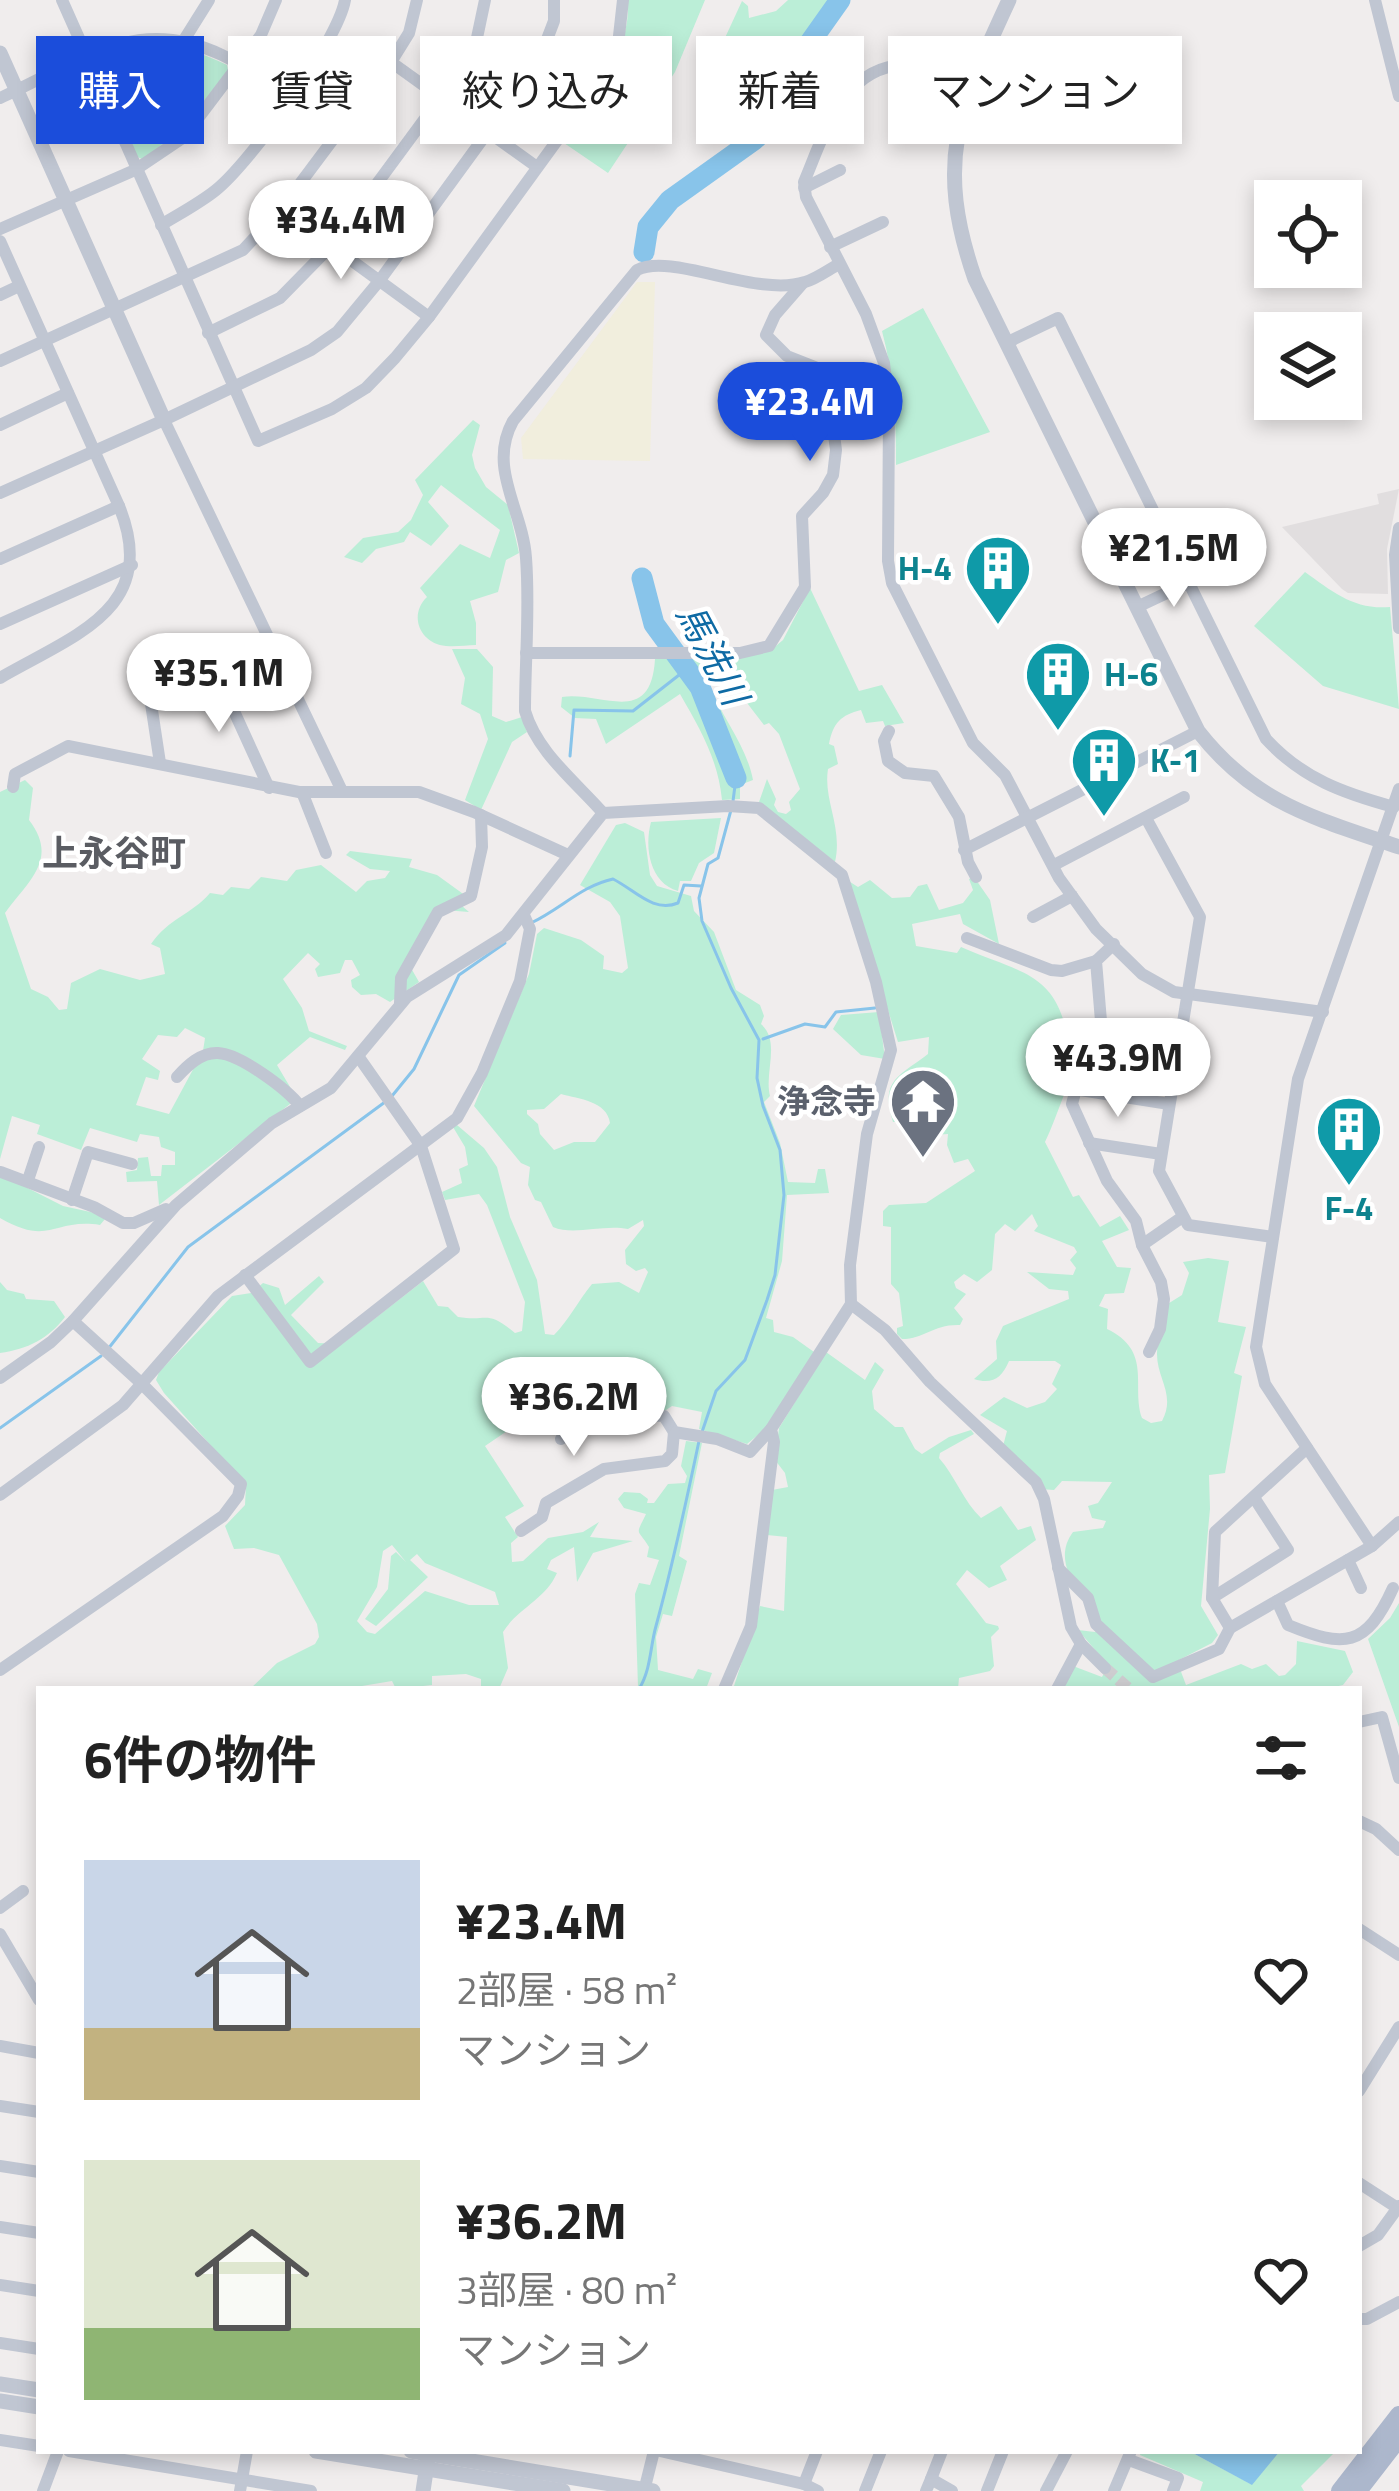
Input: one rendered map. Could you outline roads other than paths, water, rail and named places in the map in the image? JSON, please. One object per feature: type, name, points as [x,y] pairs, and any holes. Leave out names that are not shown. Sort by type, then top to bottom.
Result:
[{"type":"main road","points":[[1340,2491],[1399,2415]]},
{"type":"main road","points":[[1358,2491],[1399,2438]]},
{"type":"street","points":[[186,36],[209,0]]},
{"type":"street","points":[[260,36],[276,0]]},
{"type":"street","points":[[334,36],[345,0]]},
{"type":"street","points":[[396,54],[409,33],[417,0]]},
{"type":"street","points":[[477,36],[485,0]]},
{"type":"street","points":[[548,36],[554,0]]},
{"type":"street","points":[[124,144],[258,441],[332,409],[366,388],[429,317],[601,80],[618,45],[623,0]]},
{"type":"street","points":[[992,36],[1009,0]]},
{"type":"street","points":[[1376,0],[1399,96]]},
{"type":"street","points":[[67,2],[79,36]]},
{"type":"street","points":[[0,53],[164,420],[342,791]]},
{"type":"street","points":[[888,69],[862,80],[843,97],[804,188],[866,314],[884,363],[892,583],[973,743],[1005,775],[1072,896],[1114,944],[1160,987],[1323,1012]]},
{"type":"street","points":[[0,229],[135,170],[184,137],[228,78]]},
{"type":"street","points":[[0,98],[36,81]]},
{"type":"street","points":[[208,333],[280,298],[331,246],[420,123]]},
{"type":"street","points":[[161,225],[217,190],[254,144]]},
{"type":"street","points":[[0,361],[243,250],[330,144]]},
{"type":"street","points":[[0,493],[164,420],[310,350],[337,332],[479,144]]},
{"type":"street","points":[[505,144],[537,167]]},
{"type":"street","points":[[955,144],[955,208],[975,279],[1198,731],[1234,772],[1264,795],[1300,813],[1391,844]]},
{"type":"street","points":[[804,188],[840,170]]},
{"type":"street","points":[[281,209],[429,317]]},
{"type":"street","points":[[830,247],[883,222]]},
{"type":"street","points":[[0,241],[131,535],[132,565],[113,607],[93,624],[0,678]]},
{"type":"street","points":[[603,813],[546,753],[525,711],[526,555],[501,449],[513,421],[637,270],[646,265],[658,262],[725,280],[802,284]]},
{"type":"street","points":[[526,652],[740,653],[769,646],[805,587],[802,516],[823,494],[836,450],[828,390],[815,367],[788,356],[766,335],[775,315],[802,284],[838,265]]},
{"type":"street","points":[[0,295],[19,286]]},
{"type":"street","points":[[1006,343],[1058,318],[1255,721],[1280,755],[1326,786],[1394,806]]},
{"type":"street","points":[[0,424],[68,393]]},
{"type":"street","points":[[0,560],[119,506]]},
{"type":"street","points":[[1399,528],[1395,554],[1399,628]]},
{"type":"street","points":[[0,624],[132,565]]},
{"type":"street","points":[[1137,607],[1188,583]]},
{"type":"street","points":[[212,663],[269,788]]},
{"type":"street","points":[[150,697],[160,763]]},
{"type":"street","points":[[889,731],[883,753],[905,773],[934,776],[958,817],[964,850],[976,877]]},
{"type":"street","points":[[964,850],[1198,731]]},
{"type":"street","points":[[13,787],[15,774],[68,746],[269,788],[418,792],[568,855]]},
{"type":"street","points":[[1372,1546],[1265,1384],[1258,1365],[1259,1321],[1298,1079],[1391,844],[1399,789]]},
{"type":"street","points":[[302,792],[326,853]]},
{"type":"street","points":[[1054,865],[1184,797]]},
{"type":"street","points":[[0,1378],[73,1321],[176,1204],[272,1123],[331,1088],[400,1004],[526,921],[568,855],[603,813],[759,808],[842,875],[891,1049],[863,1157],[850,1265],[851,1304],[771,1429],[750,1452],[674,1432]]},
{"type":"street","points":[[400,1004],[401,978],[438,912],[471,896],[482,848],[481,815]]},
{"type":"street","points":[[1146,818],[1200,917],[1159,1172],[1188,1225],[1273,1237]]},
{"type":"street","points":[[1033,917],[1072,896]]},
{"type":"street","points":[[0,1495],[123,1405],[218,1296],[457,1118],[482,1073],[520,981],[526,921]]},
{"type":"street","points":[[967,938],[1062,971],[1096,961],[1114,944]]},
{"type":"street","points":[[1096,961],[1102,1033],[1074,1089],[1072,1104],[1107,1181],[1136,1221],[1161,1282],[1160,1329],[1150,1352]]},
{"type":"street","points":[[177,1077],[202,1056],[217,1053],[262,1074],[300,1106]]},
{"type":"street","points":[[245,1275],[310,1363],[454,1249],[421,1146],[358,1056]]},
{"type":"street","points":[[1074,1089],[1169,1104]]},
{"type":"street","points":[[1089,1143],[1161,1154]]},
{"type":"street","points":[[28,1180],[39,1147]]},
{"type":"street","points":[[72,1200],[88,1152],[132,1164]]},
{"type":"street","points":[[1,1172],[123,1223],[134,1223],[176,1204]]},
{"type":"street","points":[[1142,1245],[1181,1218]]},
{"type":"street","points":[[851,1304],[885,1330],[930,1382],[1036,1483],[1065,1610],[1081,1644],[1105,1669]]},
{"type":"street","points":[[0,1670],[223,1516],[241,1484],[73,1321]]},
{"type":"street","points":[[521,1531],[542,1517],[546,1503],[604,1469],[664,1461],[672,1454],[674,1432],[664,1416],[633,1414],[587,1422],[561,1439]]},
{"type":"street","points":[[725,1686],[752,1626],[774,1442],[771,1429]]},
{"type":"street","points":[[1230,1628],[1212,1598],[1215,1532],[1307,1448]]},
{"type":"street","points":[[1212,1598],[1288,1550],[1256,1499]]},
{"type":"street","points":[[1058,1567],[1088,1598],[1096,1624],[1153,1677],[1219,1648],[1230,1628],[1372,1546],[1399,1522]]},
{"type":"street","points":[[1348,1560],[1361,1588]]},
{"type":"street","points":[[1277,1601],[1288,1624],[1337,1642],[1357,1636],[1379,1616],[1394,1588]]},
{"type":"street","points":[[1059,1686],[1081,1644]]},
{"type":"street","points":[[1362,1721],[1382,1717],[1399,1778]]},
{"type":"street","points":[[1362,1822],[1399,1850]]},
{"type":"street","points":[[0,1908],[23,1891]]},
{"type":"street","points":[[1362,1931],[1399,1955]]},
{"type":"street","points":[[0,1934],[36,1995]]},
{"type":"street","points":[[1362,2086],[1399,2027]]},
{"type":"street","points":[[0,2046],[36,2052]]},
{"type":"street","points":[[0,2105],[36,2111]]},
{"type":"street","points":[[0,2166],[36,2172]]},
{"type":"street","points":[[1362,2185],[1398,2208],[1378,2235],[1362,2244]]},
{"type":"street","points":[[0,2227],[36,2233]]},
{"type":"street","points":[[0,2285],[36,2291]]},
{"type":"street","points":[[1362,2319],[1399,2302]]},
{"type":"street","points":[[0,2343],[36,2349]]},
{"type":"street","points":[[0,2384],[36,2390]]},
{"type":"street","points":[[0,2401],[36,2407]]},
{"type":"street","points":[[0,2440],[36,2446]]},
{"type":"street","points":[[43,2491],[57,2454]]},
{"type":"street","points":[[84,2454],[241,2486],[311,2491]]},
{"type":"street","points":[[241,2486],[246,2454]]},
{"type":"street","points":[[364,2454],[428,2458],[647,2490],[656,2454]]},
{"type":"street","points":[[669,2454],[811,2488],[817,2454]]},
{"type":"street","points":[[865,2491],[880,2454]]},
{"type":"street","points":[[942,2454],[928,2485],[952,2491]]},
{"type":"street","points":[[987,2491],[1002,2454]]},
{"type":"street","points":[[1046,2491],[1065,2454]]},
{"type":"street","points":[[1114,2491],[1130,2456],[1178,2478],[1173,2491]]},
{"type":"street","points":[[423,2491],[428,2458]]},
{"type":"street","points":[[428,2458],[563,2491]]},
{"type":"water","points":[[1195,2454],[1278,2454],[1252,2485]]},
{"type":"waterway","name":"馬洗川","points":[[644,252],[648,227],[670,200],[774,121],[794,65],[840,0]]},
{"type":"waterway","name":"馬洗川","points":[[642,578],[654,624],[700,687],[736,778]]},
{"type":"waterway","points":[[570,756],[574,710],[633,711],[688,668]]},
{"type":"waterway","points":[[733,801],[736,778]]},
{"type":"waterway","points":[[702,1432],[716,1391],[745,1360],[767,1300],[775,1275],[784,1195],[780,1150],[757,1078],[759,1040],[702,921],[699,898],[708,864],[718,858],[731,810]]},
{"type":"waterway","points":[[531,923],[613,879],[660,905],[678,903],[684,885],[701,886]]},
{"type":"waterway","points":[[392,1096],[414,1069],[459,975],[505,943]]},
{"type":"waterway","points":[[763,1039],[805,1024],[825,1027],[836,1012],[875,1008]]},
{"type":"waterway","points":[[108,1349],[188,1247],[385,1102]]},
{"type":"waterway","points":[[0,1428],[101,1356]]},
{"type":"waterway","points":[[641,1686],[699,1441]]},
{"type":"tunnel","points":[[1105,1668],[1126,1686]]},
{"type":"place","name":"H-4","points":[[998,627]]},
{"type":"place","name":"H-6","points":[[1058,733]]},
{"type":"place","name":"K-1","points":[[1104,819]]},
{"type":"place","name":"浄念寺","points":[[923,1160]]},
{"type":"place","name":"F-4","points":[[1349,1188]]},
{"type":"district","name":"上永谷町","points":[[114,852]]}]
